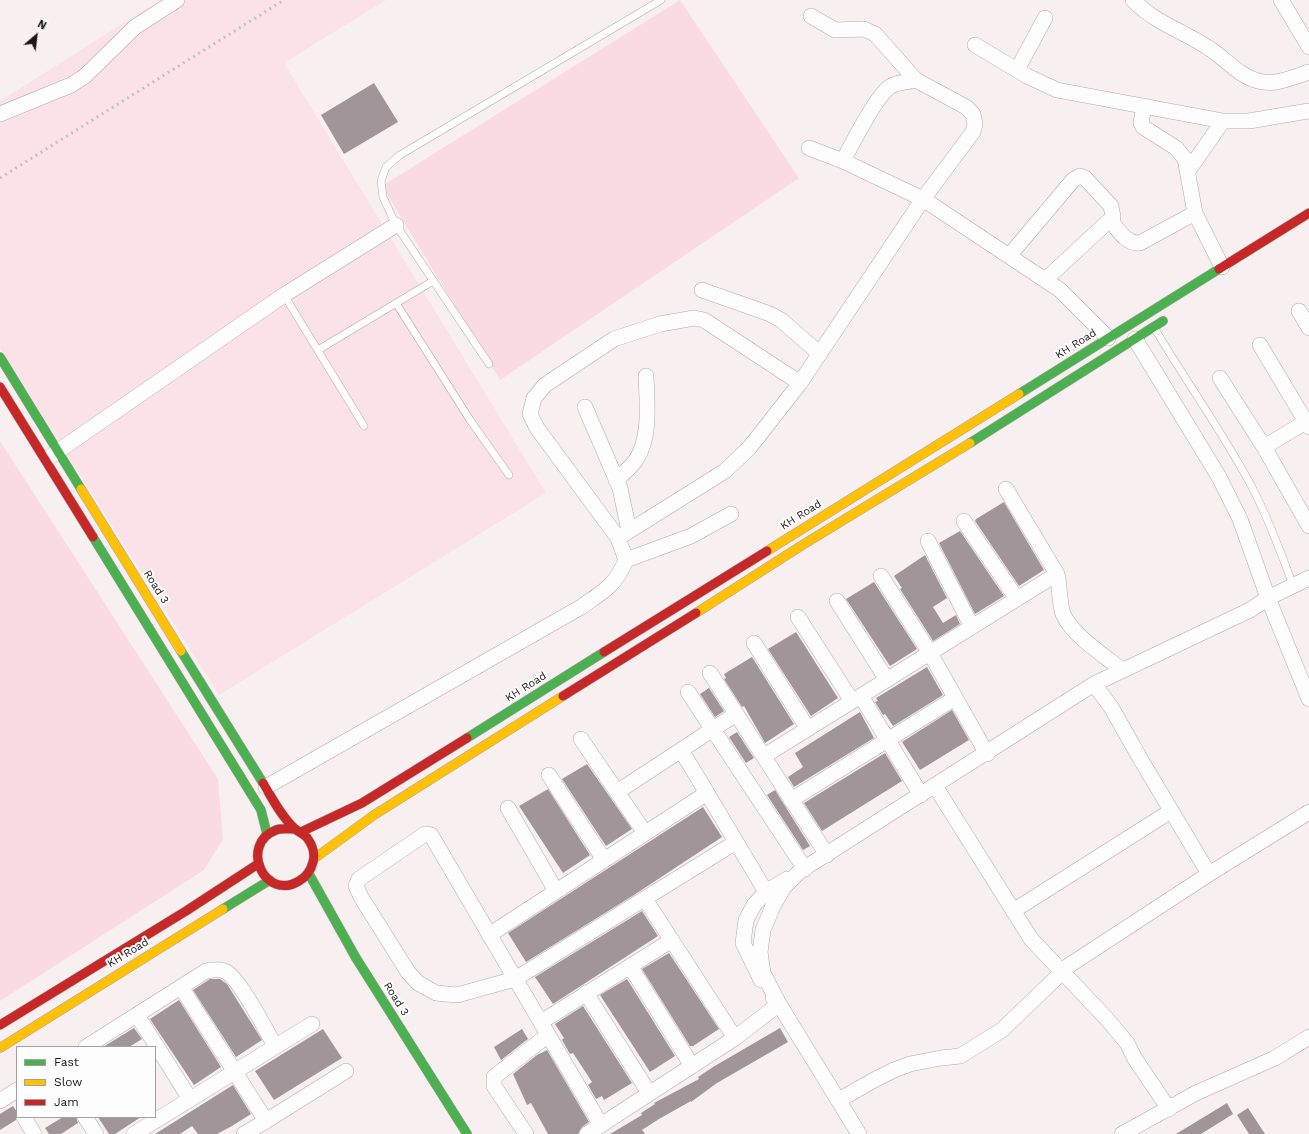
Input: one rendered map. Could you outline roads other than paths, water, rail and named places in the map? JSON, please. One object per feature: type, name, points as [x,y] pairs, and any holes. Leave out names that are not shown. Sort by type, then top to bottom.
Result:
[{"type":"main road","name":"KH Road","points":[[315,858],[368,819],[1131,332],[1222,267],[1309,212]]},
{"type":"main road","name":"KH Road","points":[[298,831],[362,803],[1108,338],[1153,327],[1172,315]]},
{"type":"main road","name":"Road 3","points":[[0,357],[266,787],[298,831]]},
{"type":"main road","points":[[0,387],[261,810],[267,834]]},
{"type":"main road","points":[[279,828],[298,831],[309,839],[313,848],[315,858],[309,874],[299,887],[283,885],[270,880],[262,873],[258,864],[258,848],[267,834],[279,828]]},
{"type":"main road","name":"KH Road","points":[[0,1026],[186,911],[258,864]]},
{"type":"main road","name":"Road 3","points":[[309,874],[356,958],[467,1134]]},
{"type":"main road","name":"KH Road","points":[[0,1048],[270,880]]},
{"type":"street","points":[[0,114],[71,85],[85,76],[134,27],[176,0]]},
{"type":"street","points":[[1133,0],[1156,20],[1209,48],[1234,69],[1258,81],[1281,81],[1309,72]]},
{"type":"street","points":[[1281,0],[1309,47]]},
{"type":"street","points":[[623,535],[725,471],[750,447],[800,383],[923,199],[973,132],[975,124],[973,114],[966,107],[916,80],[875,34],[864,29],[836,30],[811,16]]},
{"type":"street","points":[[1017,70],[1045,18]]},
{"type":"street","points":[[975,45],[1017,70],[1057,90],[1223,121],[1249,121],[1309,111]]},
{"type":"street","points":[[843,161],[866,119],[885,92],[892,85],[916,80]]},
{"type":"street","points":[[1144,106],[1141,123],[1143,127],[1181,153],[1185,159],[1194,213],[1222,267]]},
{"type":"street","points":[[1188,171],[1223,121]]},
{"type":"street","points":[[809,148],[843,161],[923,199],[1060,290],[1108,338]]},
{"type":"street","points":[[1009,256],[1076,177],[1084,178],[1110,206],[1113,212],[1110,221],[1045,280]]},
{"type":"street","points":[[1110,221],[1133,244],[1140,243],[1194,213]]},
{"type":"street","points":[[45,460],[284,295],[396,225]]},
{"type":"street","points":[[702,290],[770,314],[781,320],[820,354]]},
{"type":"street","points":[[1299,311],[1309,328]]},
{"type":"street","points":[[623,535],[537,428],[530,414],[534,398],[545,385],[614,339],[660,324],[694,318],[704,320],[800,383]]},
{"type":"street","points":[[1131,332],[1219,477],[1240,519],[1268,598],[1309,699]]},
{"type":"street","points":[[1260,345],[1308,423],[1264,447]]},
{"type":"street","points":[[616,480],[636,460],[644,441],[647,406],[646,376]]},
{"type":"street","points":[[1220,378],[1264,447],[1309,525]]},
{"type":"street","points":[[266,787],[581,607],[612,585],[620,576],[626,560],[620,488],[585,407]]},
{"type":"street","points":[[1006,489],[1058,574],[1063,613],[1068,623],[1076,632],[1122,670]]},
{"type":"street","points":[[626,560],[691,536],[731,514]]},
{"type":"street","points":[[964,521],[1017,599]]},
{"type":"street","points":[[928,541],[972,627]]},
{"type":"street","points":[[764,756],[1058,574]]},
{"type":"street","points":[[881,576],[930,653],[986,754]]},
{"type":"street","points":[[779,1004],[763,983],[743,943],[746,920],[754,905],[766,892],[827,855],[1094,684],[1250,610],[1268,598],[1309,578]]},
{"type":"street","points":[[837,601],[887,680]]},
{"type":"street","points":[[798,617],[887,740],[921,795]]},
{"type":"street","points":[[754,643],[808,729]]},
{"type":"street","points":[[710,672],[827,855]]},
{"type":"street","points":[[1094,684],[1111,707],[1171,811],[1210,874]]},
{"type":"street","points":[[688,692],[803,870]]},
{"type":"street","points":[[792,800],[955,698]]},
{"type":"street","points":[[617,792],[736,714]]},
{"type":"street","points":[[581,739],[645,833]]},
{"type":"street","points":[[681,750],[766,892]]},
{"type":"street","points":[[549,775],[604,860]]},
{"type":"street","points":[[935,786],[1031,939],[1062,970],[1127,1043],[1135,1059],[1169,1109]]},
{"type":"street","points":[[489,935],[707,793]]},
{"type":"street","points":[[508,808],[556,891]]},
{"type":"street","points":[[1013,911],[1171,811]]},
{"type":"street","points":[[839,1100],[874,1080],[910,1064],[960,1056],[1002,1030],[1056,978],[1062,970],[1309,812]]},
{"type":"street","points":[[601,1124],[544,1029],[515,979],[489,935],[428,833],[414,840],[365,874],[356,886],[361,897],[408,972],[418,982],[436,993],[457,995],[515,979],[736,842]]},
{"type":"street","points":[[803,870],[784,887],[773,906],[763,930],[760,952],[763,973],[779,1004],[859,1134]]},
{"type":"street","points":[[645,899],[735,1038]]},
{"type":"street","points":[[526,1134],[494,1086],[494,1077],[544,1029],[586,994],[672,940]]},
{"type":"street","points":[[630,966],[692,1066]]},
{"type":"street","points":[[94,1045],[137,1015],[206,971],[220,970],[228,973],[236,982],[275,1046]]},
{"type":"street","points":[[181,987],[266,1121]]},
{"type":"street","points":[[586,994],[650,1093]]},
{"type":"street","points":[[587,1134],[735,1038],[779,1004]]},
{"type":"street","points":[[137,1015],[190,1099]]},
{"type":"street","points":[[140,1128],[312,1024]]},
{"type":"street","points":[[1122,1134],[1196,1093],[1275,1058],[1309,1037]]},
{"type":"street","points":[[244,1134],[346,1071]]},
{"type":"street","points":[[25,1118],[34,1134]]},
{"type":"street","points":[[86,1118],[96,1134]]},
{"type":"lane","points":[[489,364],[396,225],[383,197],[381,181],[386,167],[400,155],[661,0]]},
{"type":"lane","points":[[318,350],[433,281]]},
{"type":"lane","points":[[284,295],[364,426]]},
{"type":"lane","points":[[396,303],[470,420],[509,475]]},
{"type":"lane","points":[[1153,327],[1197,395],[1253,489],[1266,514],[1293,585]]},
{"type":"railway","points":[[0,178],[284,0]]}]
